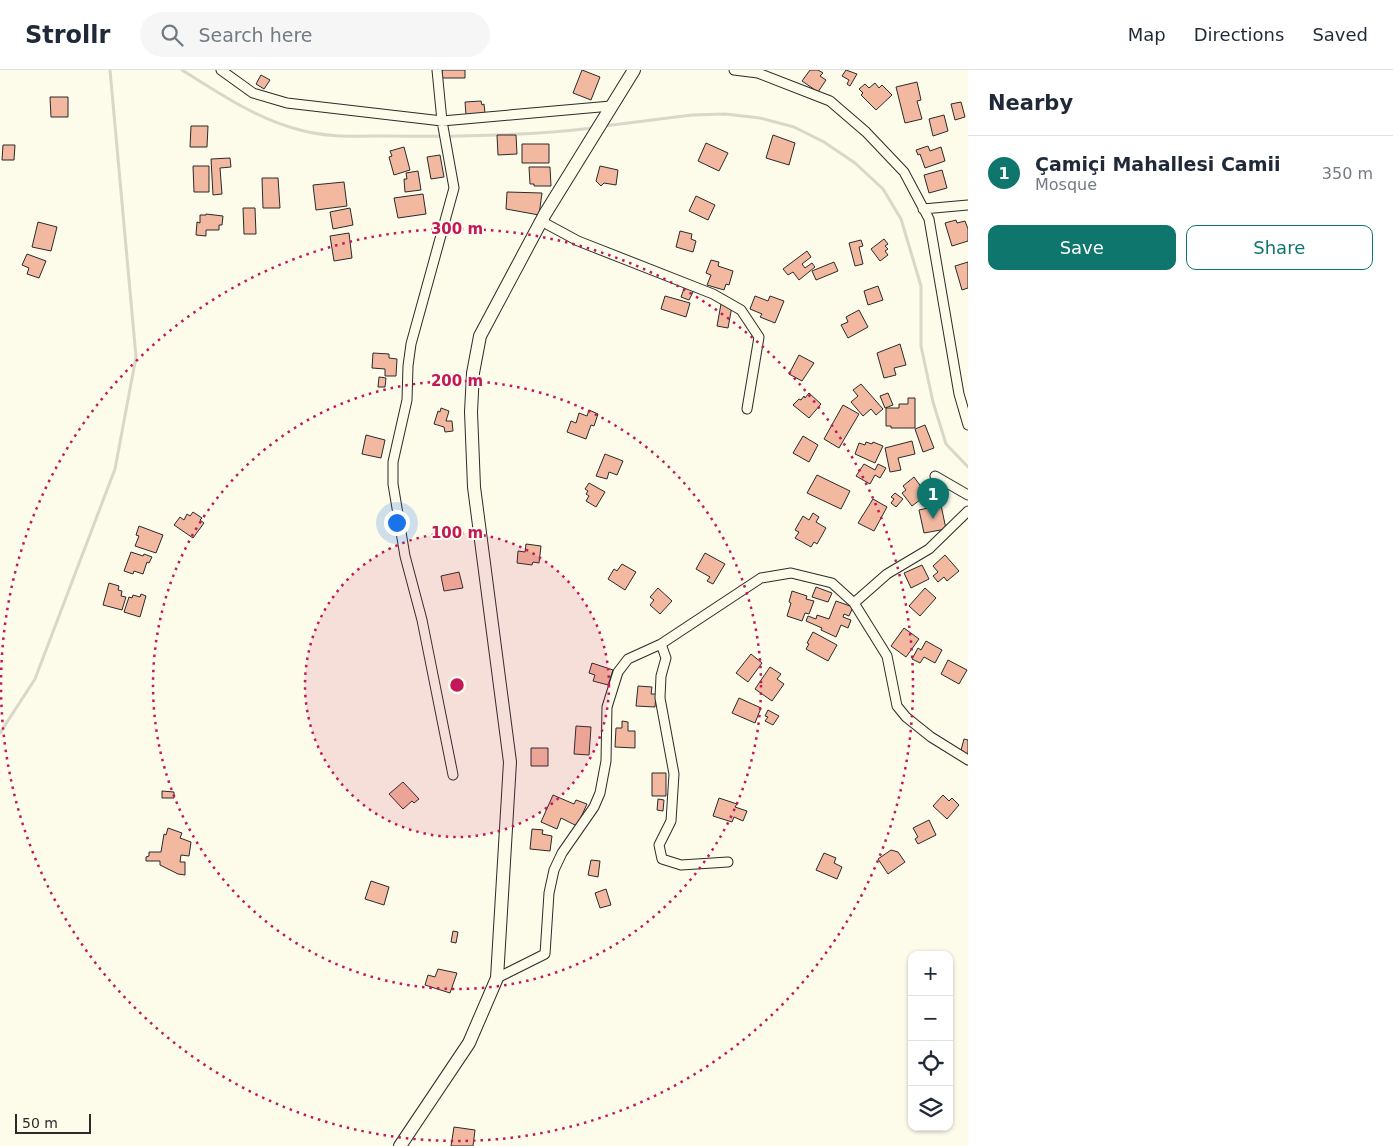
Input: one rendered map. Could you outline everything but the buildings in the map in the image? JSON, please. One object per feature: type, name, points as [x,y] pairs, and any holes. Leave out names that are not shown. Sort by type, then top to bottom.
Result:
[{"type":"main road","points":[[400,1146],[469,1043],[497,978],[510,762],[474,488],[471,412],[473,373],[480,336],[541,221],[634,70]]},
{"type":"street","points":[[221,70],[253,93],[288,103],[442,121],[612,106]]},
{"type":"street","points":[[437,70],[442,121],[454,188],[411,344],[407,400],[393,462],[393,484],[405,556],[422,620],[453,775]]},
{"type":"street","points":[[734,70],[758,73],[830,102],[866,132],[904,172],[928,219],[959,394],[968,425]]},
{"type":"street","points":[[923,209],[968,205]]},
{"type":"street","points":[[541,221],[578,241],[713,294],[742,310],[759,337],[747,409]]},
{"type":"street","points":[[935,476],[968,495]]},
{"type":"street","points":[[854,603],[887,574],[929,549],[968,511]]},
{"type":"street","points":[[497,978],[544,954],[549,893],[554,870],[562,854],[594,807],[600,793],[606,761],[607,707],[618,672],[628,660],[661,644],[761,578],[791,573],[832,583],[854,603],[887,656],[897,706],[931,738],[968,760]]},
{"type":"street","points":[[661,644],[666,658],[661,676],[660,698],[674,774],[671,821],[659,845],[662,859],[681,865],[728,862]]},
{"type":"waterway","points":[[0,733],[35,679],[115,469],[136,357],[110,70]]},
{"type":"waterway","points":[[182,70],[254,113],[311,133],[355,136],[465,136],[542,133],[593,128]]},
{"type":"waterway","points":[[604,126],[692,115],[725,114],[760,118],[794,127],[824,142],[855,163],[883,189],[901,219],[921,286],[921,346],[933,402],[946,444],[968,467]]},
{"type":"place","name":"Çamiçi Mahallesi Camii","points":[[933,519]]}]
